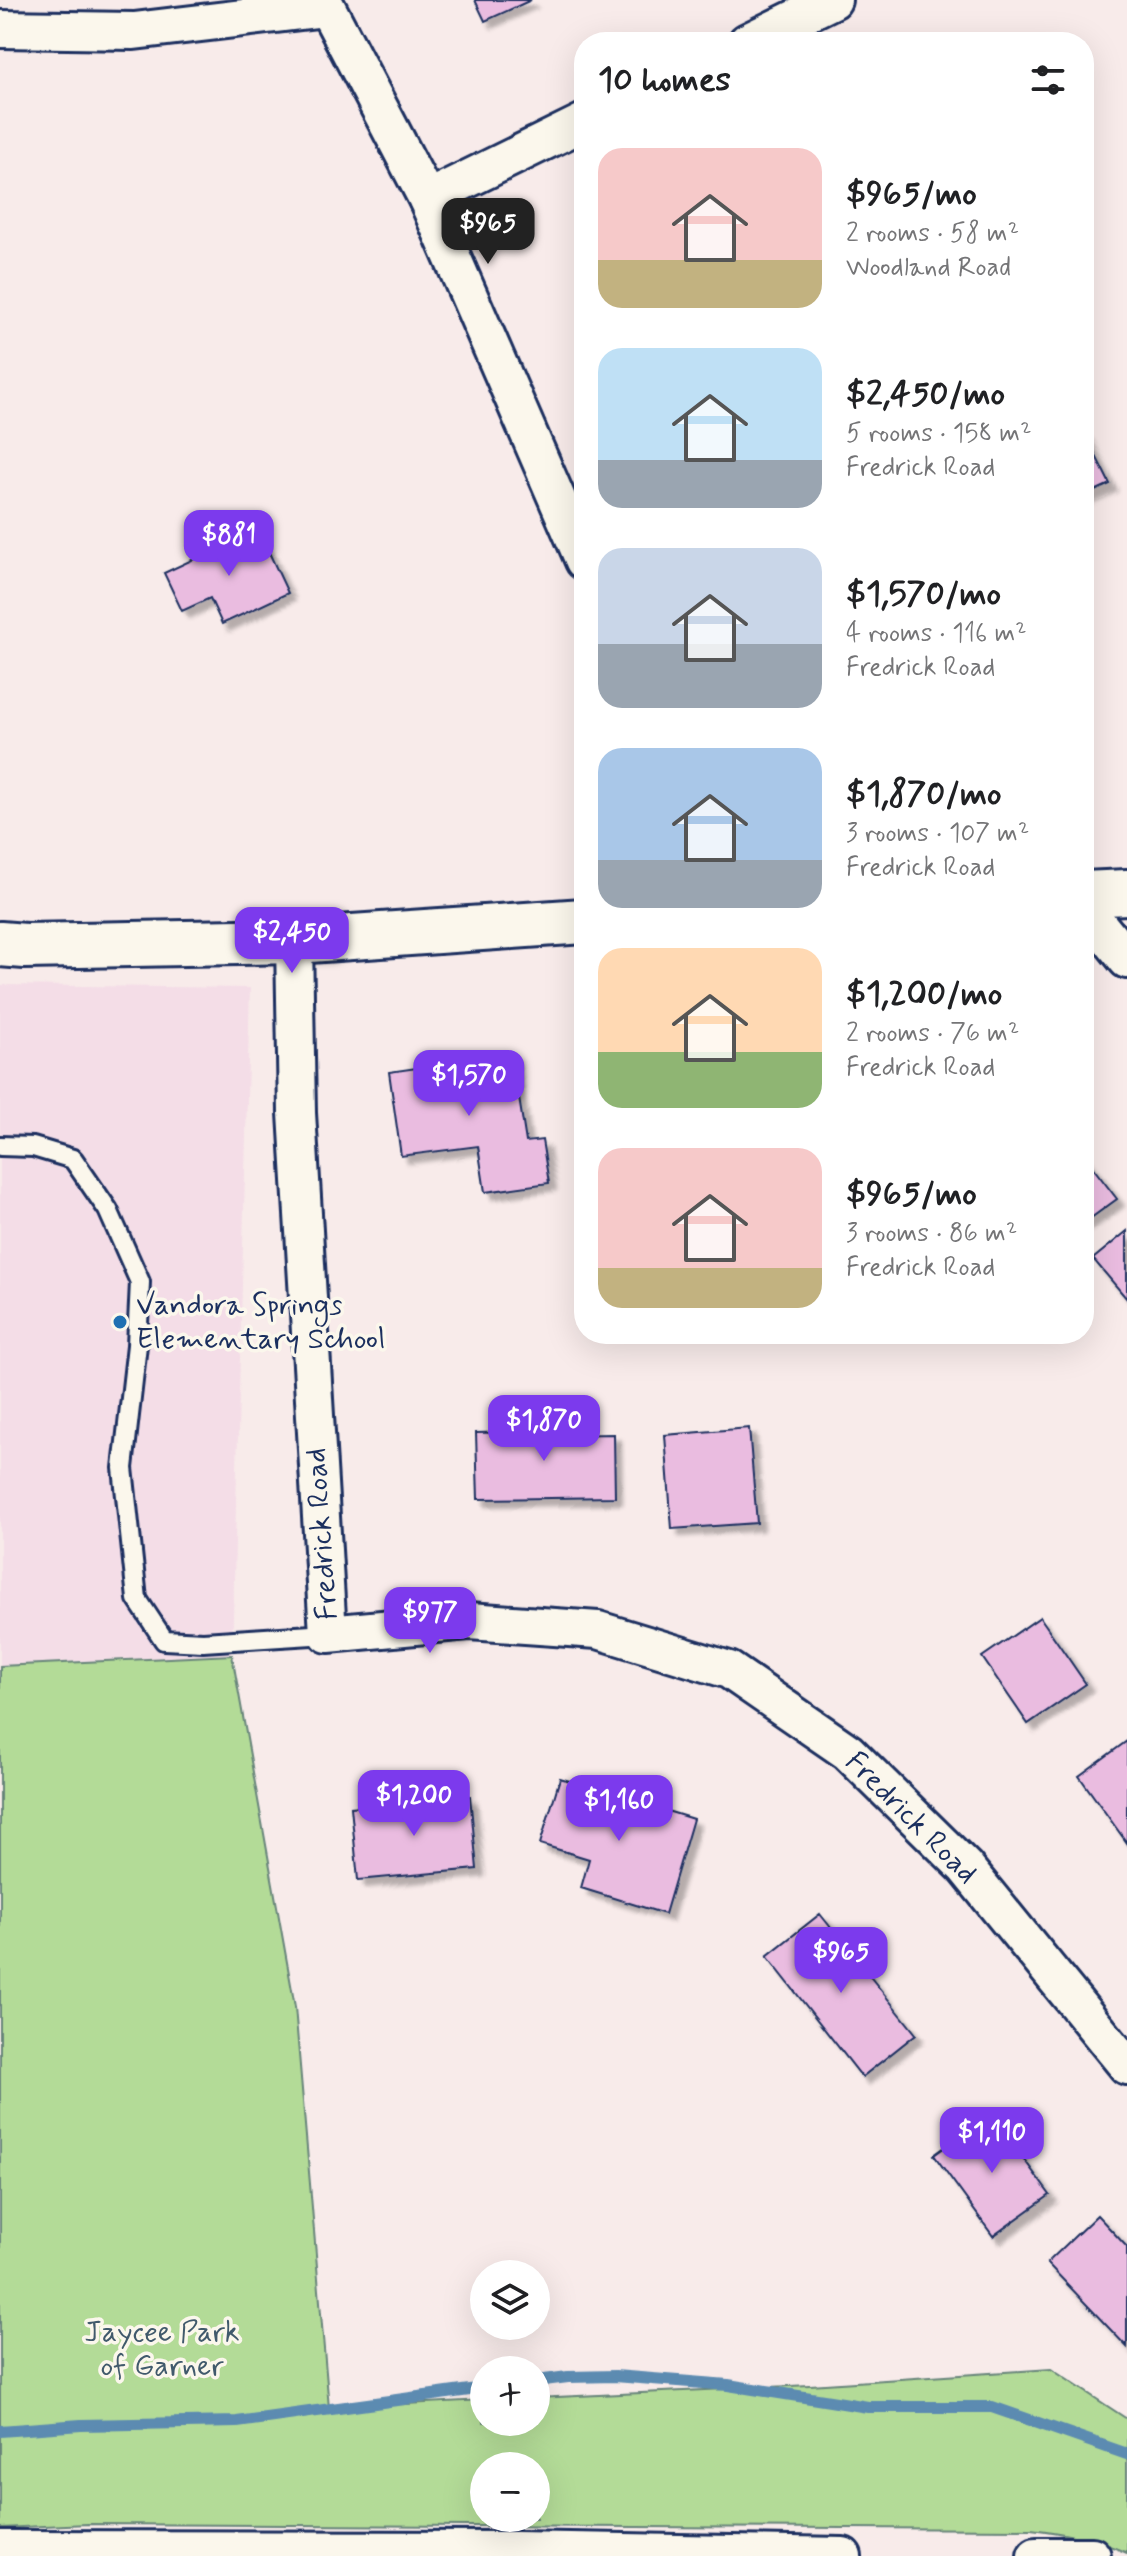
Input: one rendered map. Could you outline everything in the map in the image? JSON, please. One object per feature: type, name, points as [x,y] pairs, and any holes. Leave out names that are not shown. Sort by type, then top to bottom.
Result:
[{"type":"street","points":[[767,32],[833,0]]},
{"type":"street","points":[[0,29],[134,31],[324,4],[427,199],[574,538]]},
{"type":"street","points":[[427,199],[574,127]]},
{"type":"street","points":[[1094,894],[1127,892]]},
{"type":"street","points":[[1094,919],[1127,960]]},
{"type":"street","points":[[0,944],[294,941],[574,922]]},
{"type":"street","name":"Fredrick Road","points":[[294,941],[297,1113],[328,1634],[469,1621],[598,1630],[729,1670],[848,1752],[965,1867],[1127,2066]]},
{"type":"street","points":[[0,2549],[516,2550],[843,2556]]},
{"type":"street","points":[[1036,2556],[1092,2556]]},
{"type":"lane","points":[[0,1146],[33,1147],[73,1159],[108,1210],[140,1282],[137,1345],[123,1468],[137,1599],[164,1640],[203,1642],[328,1634]]},
{"type":"shaded area","name":"Vandora Springs Elementary School","points":[[0,985],[250,988],[232,1655],[0,1666]]},
{"type":"green space","name":"Jaycee Park of Garner","points":[[232,1655],[295,2007],[329,2408],[470,2401],[470,2436],[550,2436],[550,2397],[1051,2369],[1127,2419],[1127,2553],[1080,2537],[1031,2529],[550,2526],[550,2452],[470,2452],[470,2526],[88,2524],[0,2528],[0,1666]]},
{"type":"building","points":[[475,0],[531,0],[485,21]]},
{"type":"building","points":[[1094,452],[1110,484],[1094,491]]},
{"type":"building","points":[[258,529],[288,593],[222,624],[210,598],[182,611],[164,573]]},
{"type":"building","points":[[512,1054],[526,1142],[542,1140],[549,1183],[485,1192],[478,1146],[401,1156],[389,1072]]},
{"type":"building","points":[[1094,1169],[1117,1199],[1094,1216]]},
{"type":"building","points":[[1127,1231],[1127,1299],[1094,1260]]},
{"type":"building","points":[[554,1413],[554,1435],[614,1434],[615,1497],[478,1499],[476,1433],[520,1432],[519,1414]]},
{"type":"building","points":[[749,1428],[757,1523],[672,1529],[665,1435]]},
{"type":"building","points":[[1040,1617],[1086,1684],[1028,1724],[982,1657]]},
{"type":"building","points":[[1127,1741],[1127,1843],[1079,1776]]},
{"type":"building","points":[[560,1778],[693,1819],[665,1914],[581,1888],[589,1859],[540,1844]]},
{"type":"building","points":[[470,1796],[477,1869],[358,1880],[351,1807]]},
{"type":"building","points":[[820,1914],[916,2034],[862,2077],[767,1956]]},
{"type":"building","points":[[991,2114],[1050,2195],[993,2236],[934,2155]]},
{"type":"building","points":[[1097,2215],[1127,2247],[1127,2347],[1047,2263]]},
{"type":"waterway","points":[[550,2379],[615,2376],[728,2385],[868,2407],[992,2407],[1127,2454]]},
{"type":"waterway","points":[[0,2431],[81,2425],[237,2422],[470,2390]]},
{"type":"place","name":"Vandora Springs Elementary School","points":[[120,1322]]}]
